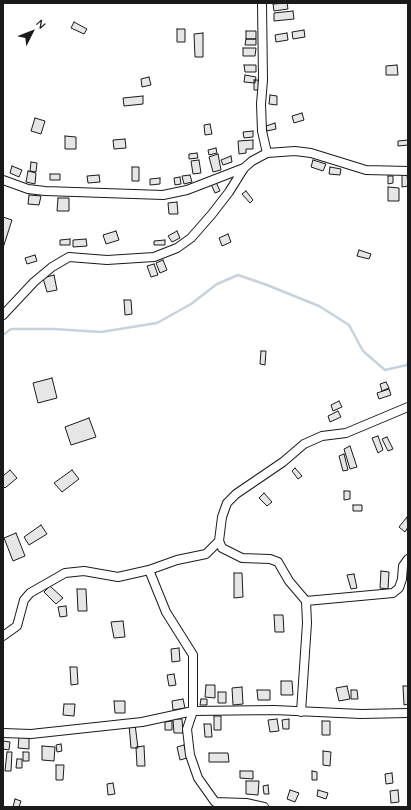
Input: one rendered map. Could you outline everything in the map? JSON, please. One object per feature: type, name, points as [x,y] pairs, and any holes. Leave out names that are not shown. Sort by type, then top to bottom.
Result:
[{"type":"street","points":[[262,3],[263,73],[261,104],[262,131],[267,153]]},
{"type":"street","points":[[3,315],[34,282],[52,267],[68,257],[107,260],[154,257],[177,248],[191,238],[212,214],[229,192],[244,168],[252,161],[267,153],[295,151],[311,153],[366,170],[408,171]]},
{"type":"street","points":[[3,180],[28,189],[163,195],[187,190],[244,168]]},
{"type":"street","points":[[301,712],[307,623],[306,601],[289,581],[278,562],[270,559],[242,558],[222,548],[219,541],[222,518],[228,503],[236,494],[283,462],[304,444],[322,436],[346,433],[408,407]]},
{"type":"street","points":[[3,636],[17,626],[24,600],[30,593],[65,573],[84,571],[118,577],[149,570],[177,560],[206,554],[219,541]]},
{"type":"street","points":[[306,601],[393,593],[399,588],[402,579],[403,566],[408,559]]},
{"type":"street","points":[[149,570],[166,612],[193,655],[193,711],[187,729],[190,755],[198,778],[215,802],[246,803],[264,807]]},
{"type":"street","points":[[3,733],[32,734],[142,722],[193,711],[361,714],[408,713]]},
{"type":"building","points":[[287,3],[288,9],[274,11],[273,4]]},
{"type":"building","points":[[293,11],[294,19],[274,21],[274,13]]},
{"type":"building","points":[[74,22],[87,29],[84,34],[71,28]]},
{"type":"building","points":[[177,29],[185,29],[185,42],[177,42]]},
{"type":"building","points":[[304,30],[305,37],[293,39],[292,32]]},
{"type":"building","points":[[246,31],[256,31],[256,39],[246,39]]},
{"type":"building","points":[[203,33],[203,57],[195,57],[194,34]]},
{"type":"building","points":[[287,33],[288,40],[276,42],[275,35]]},
{"type":"building","points":[[246,39],[256,39],[256,45],[245,45]]},
{"type":"building","points":[[243,48],[256,48],[255,56],[243,56]]},
{"type":"building","points":[[244,65],[256,65],[256,72],[245,72]]},
{"type":"building","points":[[397,65],[398,75],[386,75],[386,66]]},
{"type":"building","points":[[245,75],[256,77],[255,83],[244,82]]},
{"type":"building","points":[[149,77],[151,85],[142,87],[141,79]]},
{"type":"building","points":[[254,80],[258,80],[259,90],[254,90]]},
{"type":"building","points":[[270,95],[277,96],[277,105],[269,104]]},
{"type":"building","points":[[143,96],[143,104],[124,106],[123,98]]},
{"type":"building","points":[[302,113],[304,120],[294,123],[292,116]]},
{"type":"building","points":[[35,118],[45,121],[41,134],[31,131]]},
{"type":"building","points":[[275,123],[276,129],[267,131],[266,126]]},
{"type":"building","points":[[210,124],[212,134],[205,135],[204,125]]},
{"type":"building","points":[[253,131],[253,137],[244,138],[243,132]]},
{"type":"building","points":[[65,136],[76,137],[76,149],[65,149]]},
{"type":"building","points":[[125,139],[126,148],[114,149],[113,140]]},
{"type":"building","points":[[253,140],[253,149],[246,149],[246,153],[239,154],[238,141]]},
{"type":"building","points":[[408,140],[408,145],[398,146],[398,141]]},
{"type":"building","points":[[216,148],[217,153],[209,155],[208,150]]},
{"type":"building","points":[[197,153],[198,158],[189,159],[189,154]]},
{"type":"building","points":[[218,154],[221,170],[213,172],[209,157]]},
{"type":"building","points":[[231,156],[232,162],[223,165],[221,160]]},
{"type":"building","points":[[199,160],[201,173],[193,174],[191,161]]},
{"type":"building","points":[[313,160],[326,164],[323,171],[311,167]]},
{"type":"building","points":[[31,162],[37,163],[36,172],[30,171]]},
{"type":"building","points":[[12,166],[22,170],[19,177],[10,173]]},
{"type":"building","points":[[132,167],[139,167],[139,181],[132,181]]},
{"type":"building","points":[[330,167],[341,169],[340,175],[329,174]]},
{"type":"building","points":[[28,171],[36,173],[35,184],[26,182]]},
{"type":"building","points":[[50,174],[60,174],[60,180],[50,180]]},
{"type":"building","points":[[402,174],[407,174],[408,186],[402,187]]},
{"type":"building","points":[[99,175],[100,182],[88,183],[87,176]]},
{"type":"building","points":[[190,175],[192,182],[184,184],[182,176]]},
{"type":"building","points":[[388,176],[393,176],[393,183],[388,184]]},
{"type":"building","points":[[180,177],[181,184],[175,185],[174,178]]},
{"type":"building","points":[[160,178],[160,184],[150,185],[150,179]]},
{"type":"building","points":[[216,182],[220,191],[215,193],[211,184]]},
{"type":"building","points":[[388,187],[399,188],[399,201],[388,201]]},
{"type":"building","points":[[246,191],[253,200],[250,203],[242,194]]},
{"type":"building","points":[[29,195],[41,196],[39,205],[28,204]]},
{"type":"building","points":[[58,198],[69,198],[69,211],[57,211]]},
{"type":"building","points":[[177,202],[178,214],[169,214],[168,203]]},
{"type":"building","points":[[3,217],[12,220],[3,248]]},
{"type":"building","points":[[116,231],[119,240],[106,244],[103,235]]},
{"type":"building","points":[[177,231],[180,238],[172,242],[168,236]]},
{"type":"building","points":[[228,234],[231,242],[222,246],[219,238]]},
{"type":"building","points":[[70,239],[70,245],[60,245],[60,240]]},
{"type":"building","points":[[86,239],[87,246],[73,247],[73,240]]},
{"type":"building","points":[[165,240],[165,245],[154,245],[154,241]]},
{"type":"building","points":[[359,250],[371,254],[369,259],[357,256]]},
{"type":"building","points":[[35,255],[37,261],[27,264],[25,258]]},
{"type":"building","points":[[163,260],[167,270],[160,273],[156,263]]},
{"type":"building","points":[[154,264],[158,275],[151,277],[147,266]]},
{"type":"building","points":[[54,275],[57,290],[47,292],[43,278]]},
{"type":"building","points":[[124,300],[131,300],[132,314],[125,315]]},
{"type":"building","points":[[261,351],[266,351],[265,365],[260,364]]},
{"type":"building","points":[[52,378],[57,398],[38,403],[33,383]]},
{"type":"building","points":[[386,382],[389,388],[382,391],[380,384]]},
{"type":"building","points":[[389,389],[391,395],[379,399],[377,393]]},
{"type":"building","points":[[339,401],[342,407],[333,411],[331,405]]},
{"type":"building","points":[[338,411],[341,417],[330,422],[328,416]]},
{"type":"building","points":[[89,418],[96,437],[71,445],[65,427]]},
{"type":"building","points":[[378,436],[383,450],[378,453],[372,438]]},
{"type":"building","points":[[387,437],[393,449],[388,451],[382,439]]},
{"type":"building","points":[[350,446],[357,467],[350,469],[344,449]]},
{"type":"building","points":[[344,454],[348,470],[343,471],[339,456]]},
{"type":"building","points":[[295,468],[302,476],[298,479],[292,471]]},
{"type":"building","points":[[10,470],[17,478],[5,488],[3,486],[3,476]]},
{"type":"building","points":[[72,470],[79,479],[62,492],[54,483]]},
{"type":"building","points":[[344,491],[350,491],[350,499],[344,500]]},
{"type":"building","points":[[264,493],[272,502],[267,506],[259,498]]},
{"type":"building","points":[[353,505],[362,505],[362,511],[353,511]]},
{"type":"building","points":[[407,517],[408,527],[405,532],[399,527]]},
{"type":"building","points":[[41,525],[47,534],[29,545],[24,537]]},
{"type":"building","points":[[16,533],[25,556],[13,561],[4,538]]},
{"type":"building","points":[[381,571],[389,572],[388,589],[380,588]]},
{"type":"building","points":[[234,573],[242,573],[243,597],[234,598]]},
{"type":"building","points":[[354,574],[357,588],[351,589],[347,575]]},
{"type":"building","points":[[50,586],[63,598],[56,604],[44,592]]},
{"type":"building","points":[[77,589],[86,589],[87,611],[78,611]]},
{"type":"building","points":[[66,606],[67,616],[60,617],[58,607]]},
{"type":"building","points":[[274,615],[283,615],[284,632],[275,632]]},
{"type":"building","points":[[123,621],[125,637],[114,638],[111,622]]},
{"type":"building","points":[[179,648],[180,661],[172,662],[171,649]]},
{"type":"building","points":[[70,667],[77,667],[78,684],[71,685]]},
{"type":"building","points":[[174,674],[176,685],[169,686],[167,675]]},
{"type":"building","points":[[281,681],[292,681],[293,695],[281,695]]},
{"type":"building","points":[[206,685],[215,685],[215,698],[205,697]]},
{"type":"building","points":[[347,686],[350,699],[339,701],[336,688]]},
{"type":"building","points":[[403,686],[408,686],[408,704],[404,705]]},
{"type":"building","points":[[242,687],[243,704],[233,705],[232,688]]},
{"type":"building","points":[[257,690],[270,690],[270,700],[258,700]]},
{"type":"building","points":[[351,690],[357,690],[358,699],[351,699]]},
{"type":"building","points":[[218,692],[226,692],[226,703],[218,703]]},
{"type":"building","points":[[183,699],[185,708],[173,710],[172,701]]},
{"type":"building","points":[[201,699],[207,699],[207,705],[200,705]]},
{"type":"building","points":[[114,701],[125,701],[125,713],[115,713]]},
{"type":"building","points":[[64,704],[75,704],[74,716],[63,715]]},
{"type":"building","points":[[214,716],[221,716],[221,730],[214,730]]},
{"type":"building","points":[[173,719],[182,719],[183,733],[174,733]]},
{"type":"building","points":[[277,719],[279,731],[270,732],[268,720]]},
{"type":"building","points":[[289,719],[289,729],[283,729],[282,720]]},
{"type":"building","points":[[172,721],[172,730],[165,730],[165,722]]},
{"type":"building","points":[[322,721],[330,721],[330,735],[322,735]]},
{"type":"building","points":[[135,724],[138,748],[131,748],[129,725]]},
{"type":"building","points":[[204,724],[211,724],[212,737],[205,737]]},
{"type":"building","points":[[19,737],[29,738],[29,749],[18,748]]},
{"type":"building","points":[[3,741],[10,742],[9,750],[3,749]]},
{"type":"building","points":[[61,744],[62,751],[57,752],[56,745]]},
{"type":"building","points":[[184,745],[187,758],[180,760],[177,747]]},
{"type":"building","points":[[42,746],[55,747],[54,761],[42,760]]},
{"type":"building","points":[[144,746],[145,766],[137,766],[136,747]]},
{"type":"building","points":[[323,751],[331,752],[330,766],[323,765]]},
{"type":"building","points":[[7,752],[12,752],[11,771],[5,771]]},
{"type":"building","points":[[23,752],[29,752],[29,761],[23,761]]},
{"type":"building","points":[[209,753],[228,753],[229,762],[209,762]]},
{"type":"building","points":[[17,759],[22,759],[22,768],[16,768]]},
{"type":"building","points":[[56,765],[64,765],[63,780],[56,780]]},
{"type":"building","points":[[240,771],[253,771],[253,779],[240,778]]},
{"type":"building","points":[[312,771],[317,772],[317,780],[312,780]]},
{"type":"building","points":[[392,773],[393,783],[386,784],[385,774]]},
{"type":"building","points":[[246,781],[259,781],[258,795],[246,794]]},
{"type":"building","points":[[113,783],[115,794],[108,795],[107,784]]},
{"type":"building","points":[[268,785],[269,794],[264,794],[263,786]]},
{"type":"building","points":[[290,790],[299,793],[295,802],[287,799]]},
{"type":"building","points":[[318,790],[328,793],[326,799],[317,796]]},
{"type":"building","points":[[398,790],[399,802],[391,803],[390,791]]},
{"type":"building","points":[[15,799],[21,801],[19,807],[13,807]]},
{"type":"waterway","points":[[3,335],[11,329],[54,329],[101,332],[157,323],[191,304],[217,284],[238,275],[319,306],[349,325],[363,351],[385,370],[407,365],[408,362]]}]
